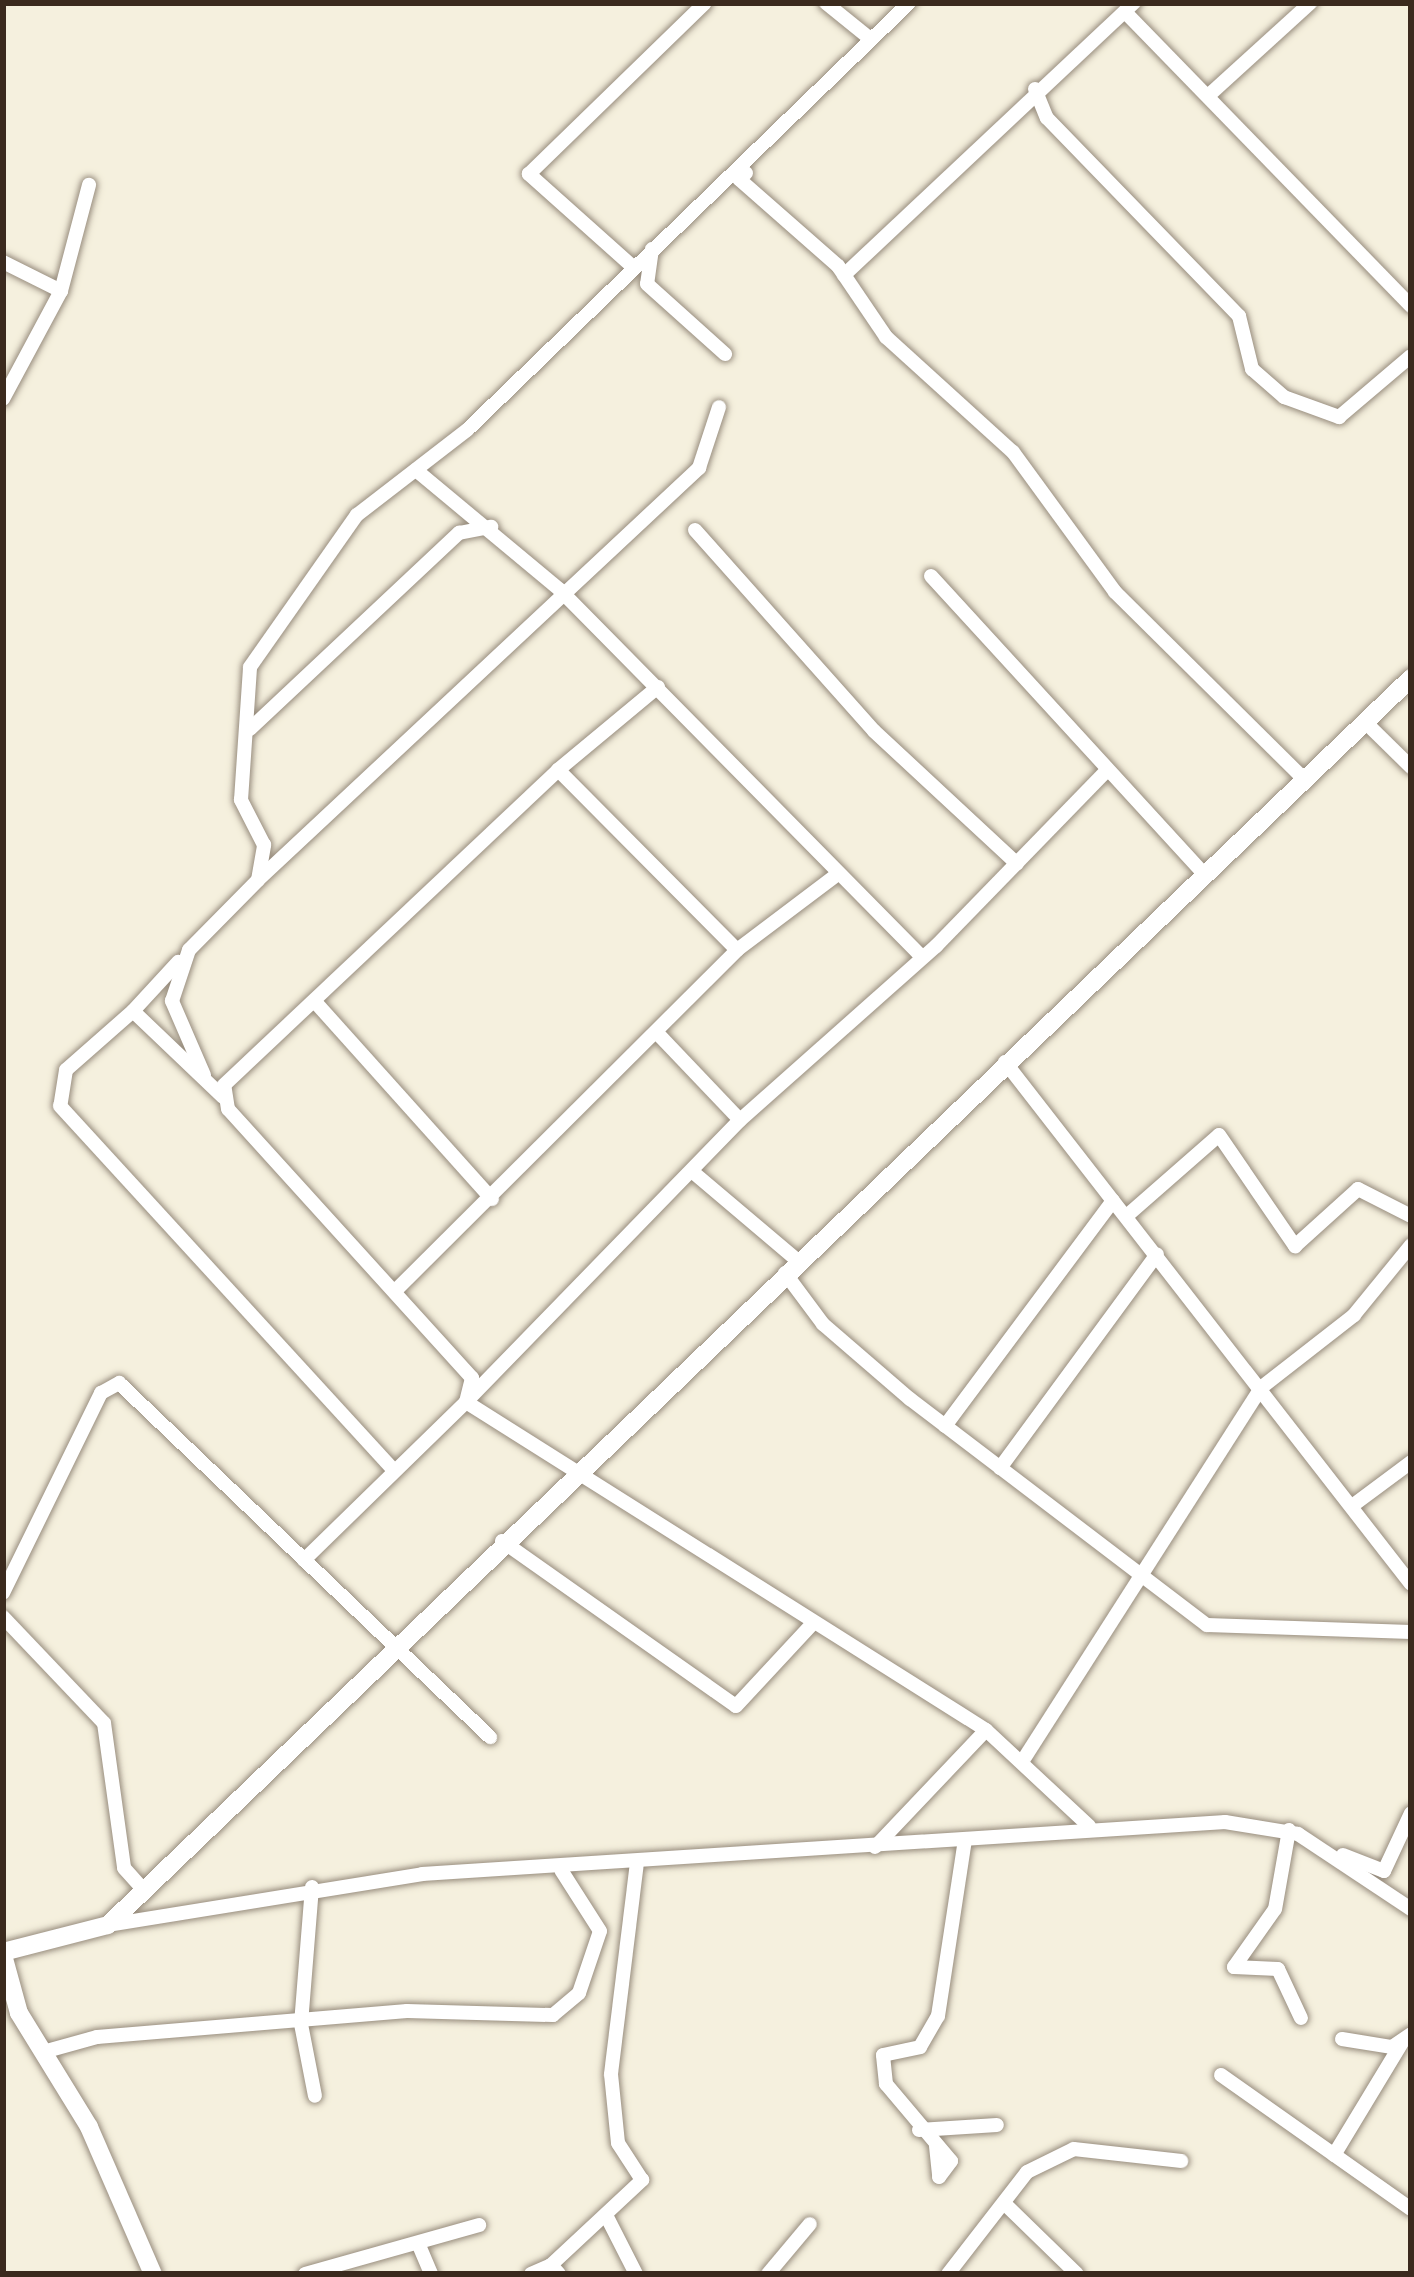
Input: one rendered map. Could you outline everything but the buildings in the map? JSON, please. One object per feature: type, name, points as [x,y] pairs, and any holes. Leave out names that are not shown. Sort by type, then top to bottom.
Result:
[{"type":"street","points":[[633,267],[529,174],[705,3]]},
{"type":"street","points":[[826,3],[868,37]]},
{"type":"street","points":[[909,3],[868,37],[813,104],[739,179],[844,275],[886,337],[1012,452],[1115,592],[1305,780]]},
{"type":"street","points":[[1209,95],[1310,3]]},
{"type":"street","points":[[844,275],[1034,89],[1130,7],[1411,306]]},
{"type":"street","points":[[1034,89],[1041,111],[1239,316],[1252,369],[1284,397],[1339,417],[1411,356]]},
{"type":"street","points":[[258,880],[264,845],[241,800],[250,729],[240,698],[250,667],[341,531],[416,470],[813,104]]},
{"type":"street","points":[[1011,111],[1041,111]]},
{"type":"street","points":[[3,398],[61,292],[89,185]]},
{"type":"street","points":[[652,249],[647,284],[725,354]]},
{"type":"street","points":[[3,262],[61,292]]},
{"type":"street","points":[[395,1471],[73,1130],[60,1106],[66,1070],[133,1011],[258,880],[560,590],[699,468],[719,406]]},
{"type":"street","points":[[416,470],[491,526],[560,590],[658,687],[834,877],[922,957]]},
{"type":"street","points":[[250,729],[459,533],[491,526]]},
{"type":"street","points":[[695,530],[874,731],[1017,864]]},
{"type":"street","points":[[931,577],[1105,772],[1204,874]]},
{"type":"street","points":[[108,1925],[392,1643],[1411,678]]},
{"type":"street","points":[[223,1097],[558,770],[658,687]]},
{"type":"street","points":[[1366,723],[1411,767]]},
{"type":"street","points":[[558,770],[737,950]]},
{"type":"street","points":[[304,1560],[694,1173],[740,1120],[922,957],[1105,772]]},
{"type":"street","points":[[397,1289],[659,1035],[737,950],[834,877]]},
{"type":"street","points":[[189,950],[172,1001],[204,1075]]},
{"type":"street","points":[[317,1004],[492,1199]]},
{"type":"street","points":[[133,1011],[204,1075],[468,1368],[466,1402]]},
{"type":"street","points":[[659,1035],[740,1120]]},
{"type":"street","points":[[1005,1062],[1113,1201],[1130,1214],[1411,1584]]},
{"type":"street","points":[[1130,1214],[1219,1135],[1295,1246],[1358,1189],[1411,1216]]},
{"type":"street","points":[[694,1173],[792,1267],[823,1324],[945,1426],[1142,1569],[1207,1625],[1411,1632]]},
{"type":"street","points":[[945,1426],[1113,1201]]},
{"type":"street","points":[[1025,1757],[1262,1388],[1354,1315],[1411,1245]]},
{"type":"street","points":[[1000,1468],[1157,1254]]},
{"type":"street","points":[[3,1593],[111,1384],[490,1737]]},
{"type":"street","points":[[466,1402],[986,1730],[1025,1757],[1089,1826]]},
{"type":"street","points":[[1352,1506],[1411,1462]]},
{"type":"street","points":[[502,1540],[736,1706],[813,1623]]},
{"type":"street","points":[[3,1617],[104,1723],[124,1868],[142,1888]]},
{"type":"street","points":[[875,1847],[986,1730]]},
{"type":"street","points":[[153,2274],[89,2127],[43,2052],[3,1954],[108,1925],[312,1886],[875,1847],[1089,1826],[1289,1830],[1384,1870],[1411,1814]]},
{"type":"street","points":[[1289,1830],[1275,1909],[1234,1967],[1278,1969],[1301,2018]]},
{"type":"street","points":[[936,2146],[886,2084],[884,2055],[920,2047],[938,2016],[965,1840]]},
{"type":"street","points":[[1321,1846],[1411,1909]]},
{"type":"street","points":[[531,2274],[555,2269],[642,2180],[618,2144],[611,2074],[638,1863]]},
{"type":"street","points":[[43,2052],[97,2037],[564,2011],[600,1931],[561,1870]]},
{"type":"street","points":[[312,1886],[302,2024],[315,2096]]},
{"type":"street","points":[[1342,2039],[1407,2038]]},
{"type":"street","points":[[1334,2155],[1407,2038]]},
{"type":"street","points":[[1221,2075],[1411,2209]]},
{"type":"street","points":[[920,2130],[998,2125]]},
{"type":"street","points":[[948,2274],[1028,2172],[1074,2149],[1181,2161]]},
{"type":"street","points":[[1005,2204],[1077,2274]]},
{"type":"street","points":[[608,2219],[637,2267],[647,2274]]},
{"type":"street","points":[[768,2274],[810,2224]]},
{"type":"street","points":[[304,2274],[479,2225]]},
{"type":"street","points":[[418,2243],[431,2274]]}]
